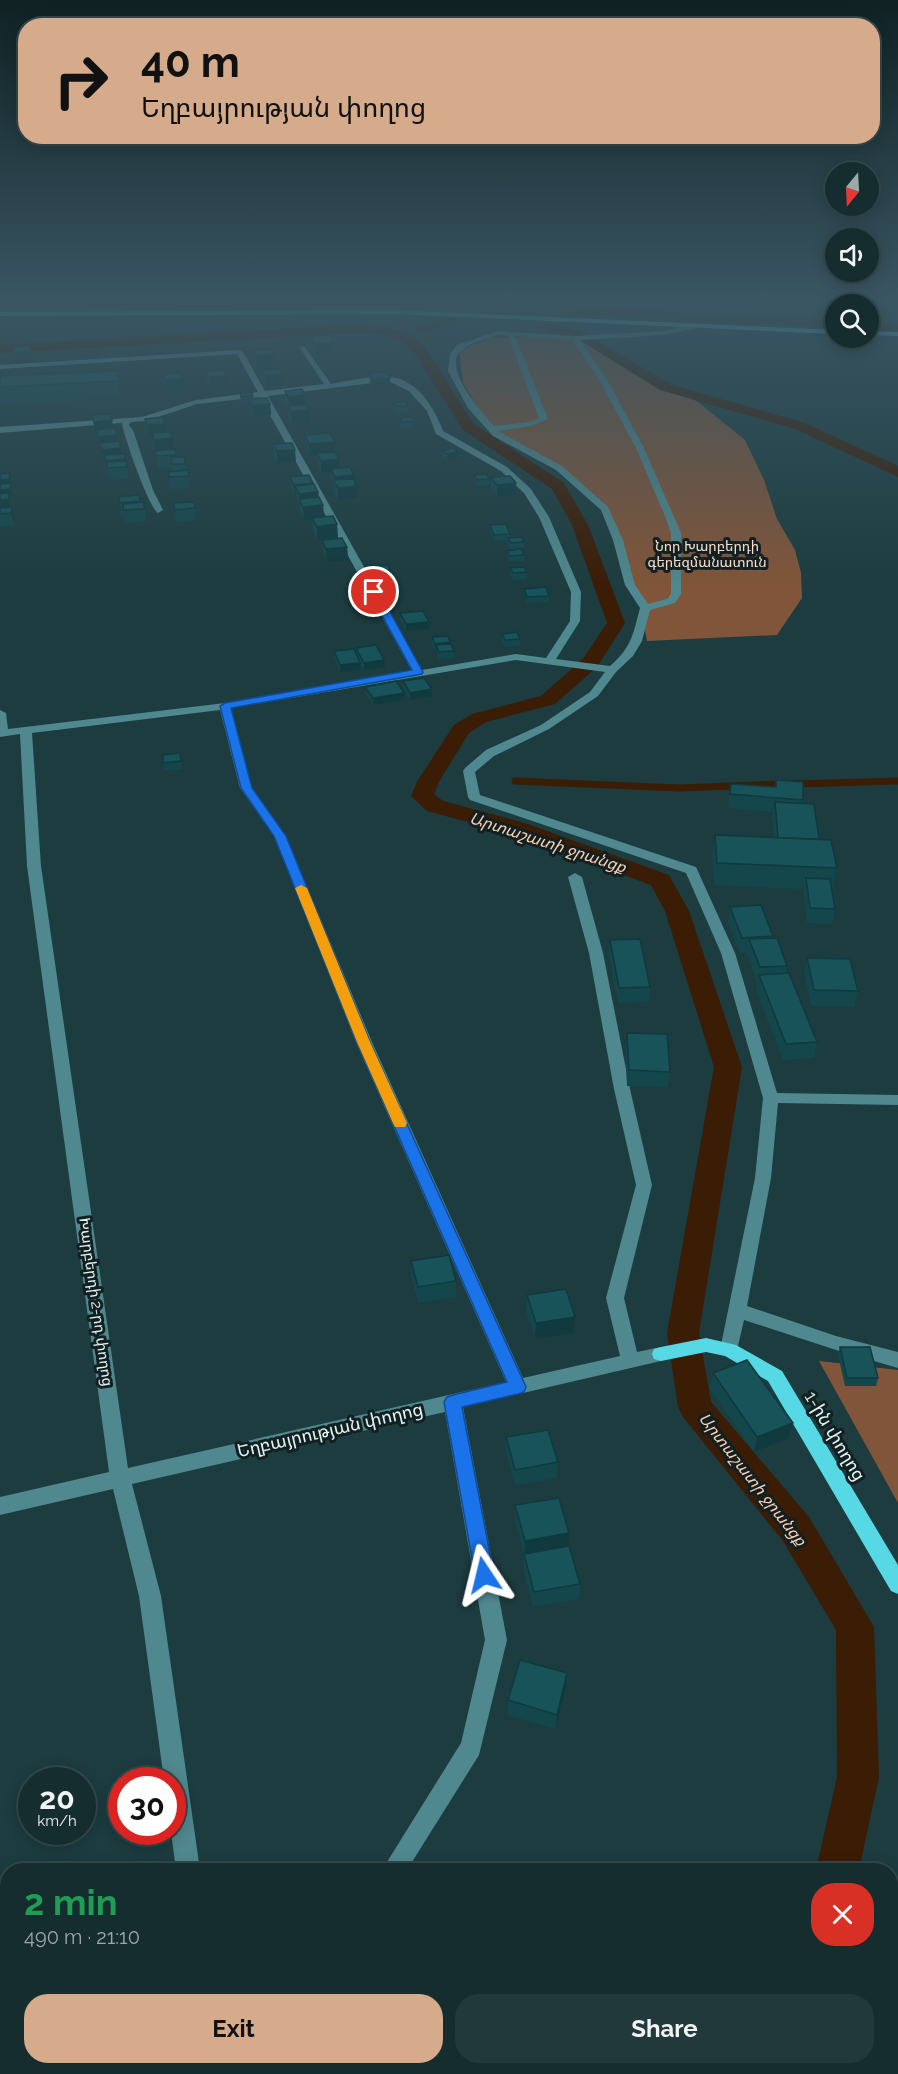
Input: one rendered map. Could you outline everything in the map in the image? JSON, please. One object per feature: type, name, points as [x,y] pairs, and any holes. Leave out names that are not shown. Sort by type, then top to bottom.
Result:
[{"type":"main road","name":"1-ին փողոց","points":[[661,1354],[706,1345],[729,1350],[775,1376],[898,1584]]},
{"type":"street","points":[[0,430],[143,419],[196,402],[243,396]]},
{"type":"street","points":[[266,396],[418,672]]},
{"type":"street","points":[[418,396],[431,410],[439,432],[504,469],[528,490],[555,538],[576,592],[574,621],[550,660]]},
{"type":"street","points":[[465,396],[471,406],[496,434],[559,468],[605,509],[618,540],[630,585],[645,608],[637,641],[628,656],[612,670],[594,694],[545,727],[490,753],[470,771],[474,797],[691,870],[728,952],[771,1098],[763,1178],[729,1350]]},
{"type":"street","points":[[492,429],[531,424],[544,419],[535,396]]},
{"type":"street","points":[[612,396],[640,448],[676,533],[676,594],[671,601],[645,608]]},
{"type":"street","points":[[128,420],[125,425],[129,429],[148,490],[158,510]]},
{"type":"street","points":[[0,713],[2,733],[225,706],[516,657],[612,670]]},
{"type":"street","points":[[225,706],[246,788],[280,836],[363,1042],[518,1387]]},
{"type":"street","name":"Խարբերդի 2-րդ փողոց","points":[[26,730],[34,866],[120,1478],[150,1596],[187,1863]]},
{"type":"street","points":[[575,877],[596,953],[622,1089],[644,1185],[615,1298],[630,1361]]},
{"type":"street","points":[[771,1098],[898,1100]]},
{"type":"street","points":[[737,1310],[836,1343],[898,1359]]},
{"type":"street","name":"Եղբայրության փողոց","points":[[0,1506],[661,1354]]},
{"type":"street","points":[[398,1863],[471,1747],[496,1640],[453,1402]]},
{"type":"green space","name":"Նոր Խարբերդի գերեզմանատուն","points":[[471,396],[687,396],[745,440],[764,480],[777,519],[795,550],[801,573],[802,598],[777,635],[647,641],[639,600],[613,522],[566,470],[494,435]]},
{"type":"green space","points":[[819,1361],[898,1370],[898,1503]]},
{"type":"building","points":[[267,398],[270,404],[252,406],[249,399]]},
{"type":"building","points":[[406,402],[408,406],[396,406],[394,403]]},
{"type":"building","points":[[305,404],[309,410],[291,412],[288,406]]},
{"type":"building","points":[[110,414],[112,420],[94,422],[92,415]]},
{"type":"building","points":[[163,417],[165,424],[147,425],[145,419]]},
{"type":"building","points":[[412,417],[414,421],[402,422],[400,418]]},
{"type":"building","points":[[115,428],[117,435],[98,437],[96,430]]},
{"type":"building","points":[[170,432],[173,438],[154,440],[152,433]]},
{"type":"building","points":[[330,433],[335,442],[309,444],[305,435]]},
{"type":"building","points":[[119,441],[121,448],[102,450],[100,443]]},
{"type":"building","points":[[292,443],[295,450],[277,451],[273,444]]},
{"type":"building","points":[[453,448],[458,452],[447,454],[442,451]]},
{"type":"building","points":[[175,449],[176,455],[156,456],[155,451]]},
{"type":"building","points":[[335,452],[339,459],[321,461],[317,453]]},
{"type":"building","points":[[125,454],[125,459],[106,461],[105,455]]},
{"type":"building","points":[[171,457],[185,457],[185,464],[171,464]]},
{"type":"building","points":[[126,461],[127,467],[107,468],[107,462]]},
{"type":"building","points":[[350,467],[354,475],[335,477],[331,469]]},
{"type":"building","points":[[188,470],[189,476],[169,477],[168,472]]},
{"type":"building","points":[[9,473],[10,479],[0,480],[0,474]]},
{"type":"building","points":[[487,474],[489,479],[477,480],[474,475]]},
{"type":"building","points":[[309,475],[313,483],[294,485],[290,477]]},
{"type":"building","points":[[510,476],[516,483],[497,485],[491,477]]},
{"type":"building","points":[[353,479],[357,486],[338,488],[333,480]]},
{"type":"building","points":[[10,483],[11,489],[0,490],[0,484]]},
{"type":"building","points":[[314,484],[318,492],[299,494],[295,486]]},
{"type":"building","points":[[8,493],[9,499],[0,500],[0,494]]},
{"type":"building","points":[[139,495],[140,501],[119,503],[119,497]]},
{"type":"building","points":[[319,497],[323,505],[303,507],[299,499]]},
{"type":"building","points":[[144,502],[144,509],[123,510],[123,504]]},
{"type":"building","points":[[194,502],[195,508],[175,510],[174,503]]},
{"type":"building","points":[[12,507],[11,513],[0,514],[0,508]]},
{"type":"building","points":[[333,516],[337,524],[317,527],[312,518]]},
{"type":"building","points":[[506,524],[510,534],[494,535],[490,525]]},
{"type":"building","points":[[522,537],[524,542],[511,543],[508,538]]},
{"type":"building","points":[[342,538],[347,547],[326,549],[322,540]]},
{"type":"building","points":[[521,549],[524,555],[510,556],[507,551]]},
{"type":"building","points":[[388,565],[390,570],[375,572],[373,566]]},
{"type":"building","points":[[524,567],[527,572],[513,573],[510,568]]},
{"type":"building","points":[[546,587],[549,596],[527,597],[524,589]]},
{"type":"building","points":[[423,611],[429,622],[406,624],[400,613]]},
{"type":"building","points":[[517,632],[520,639],[505,640],[502,634]]},
{"type":"building","points":[[448,636],[450,642],[435,644],[432,637]]},
{"type":"building","points":[[451,644],[454,651],[439,652],[436,645]]},
{"type":"building","points":[[376,645],[384,660],[364,663],[356,648]]},
{"type":"building","points":[[354,649],[360,663],[340,665],[334,651]]},
{"type":"building","points":[[424,678],[432,689],[410,693],[403,681]]},
{"type":"building","points":[[396,681],[404,693],[373,698],[365,687]]},
{"type":"building","points":[[180,753],[181,761],[163,763],[163,755]]},
{"type":"building","points":[[776,780],[803,782],[803,800],[730,794],[731,784],[776,787]]},
{"type":"building","points":[[775,802],[814,804],[819,839],[778,838]]},
{"type":"building","points":[[715,835],[831,840],[837,868],[717,863]]},
{"type":"building","points":[[806,878],[830,879],[835,909],[810,908]]},
{"type":"building","points":[[761,905],[773,936],[742,938],[730,907]]},
{"type":"building","points":[[777,938],[787,966],[760,967],[749,939]]},
{"type":"building","points":[[640,939],[650,987],[619,988],[610,940]]},
{"type":"building","points":[[807,958],[850,959],[858,991],[814,990]]},
{"type":"building","points":[[789,973],[817,1042],[786,1044],[759,975]]},
{"type":"building","points":[[627,1033],[667,1034],[670,1072],[629,1070]]},
{"type":"building","points":[[449,1255],[456,1281],[418,1287],[411,1261]]},
{"type":"building","points":[[566,1289],[575,1317],[536,1323],[527,1295]]},
{"type":"building","points":[[840,1347],[870,1347],[878,1378],[847,1378]]},
{"type":"building","points":[[747,1360],[793,1423],[757,1437],[713,1373]]},
{"type":"building","points":[[548,1430],[558,1462],[515,1470],[506,1437]]},
{"type":"building","points":[[559,1498],[569,1533],[525,1541],[515,1505]]},
{"type":"building","points":[[569,1546],[580,1584],[534,1592],[524,1554]]},
{"type":"building","points":[[520,1660],[567,1673],[557,1715],[508,1700]]},
{"type":"waterway","name":"Արտաշատի ջրանցք","points":[[448,396],[468,427],[558,486],[580,525],[616,623],[590,663],[548,700],[479,718],[461,729],[429,780],[422,796],[435,806],[517,828],[661,880],[677,911],[728,1067],[683,1333],[695,1407],[796,1529],[855,1627],[858,1777],[840,1863]]},
{"type":"waterway","points":[[695,396],[800,426],[898,472]]},
{"type":"waterway","points":[[515,781],[679,788],[783,784]]},
{"type":"waterway","points":[[795,784],[898,781]]},
{"type":"slow traffic","points":[[301,888],[363,1042],[400,1123]]},
{"type":"route","points":[[374,592],[418,672],[225,706],[246,788],[280,836],[363,1042],[518,1387],[453,1402],[484,1575]]}]
